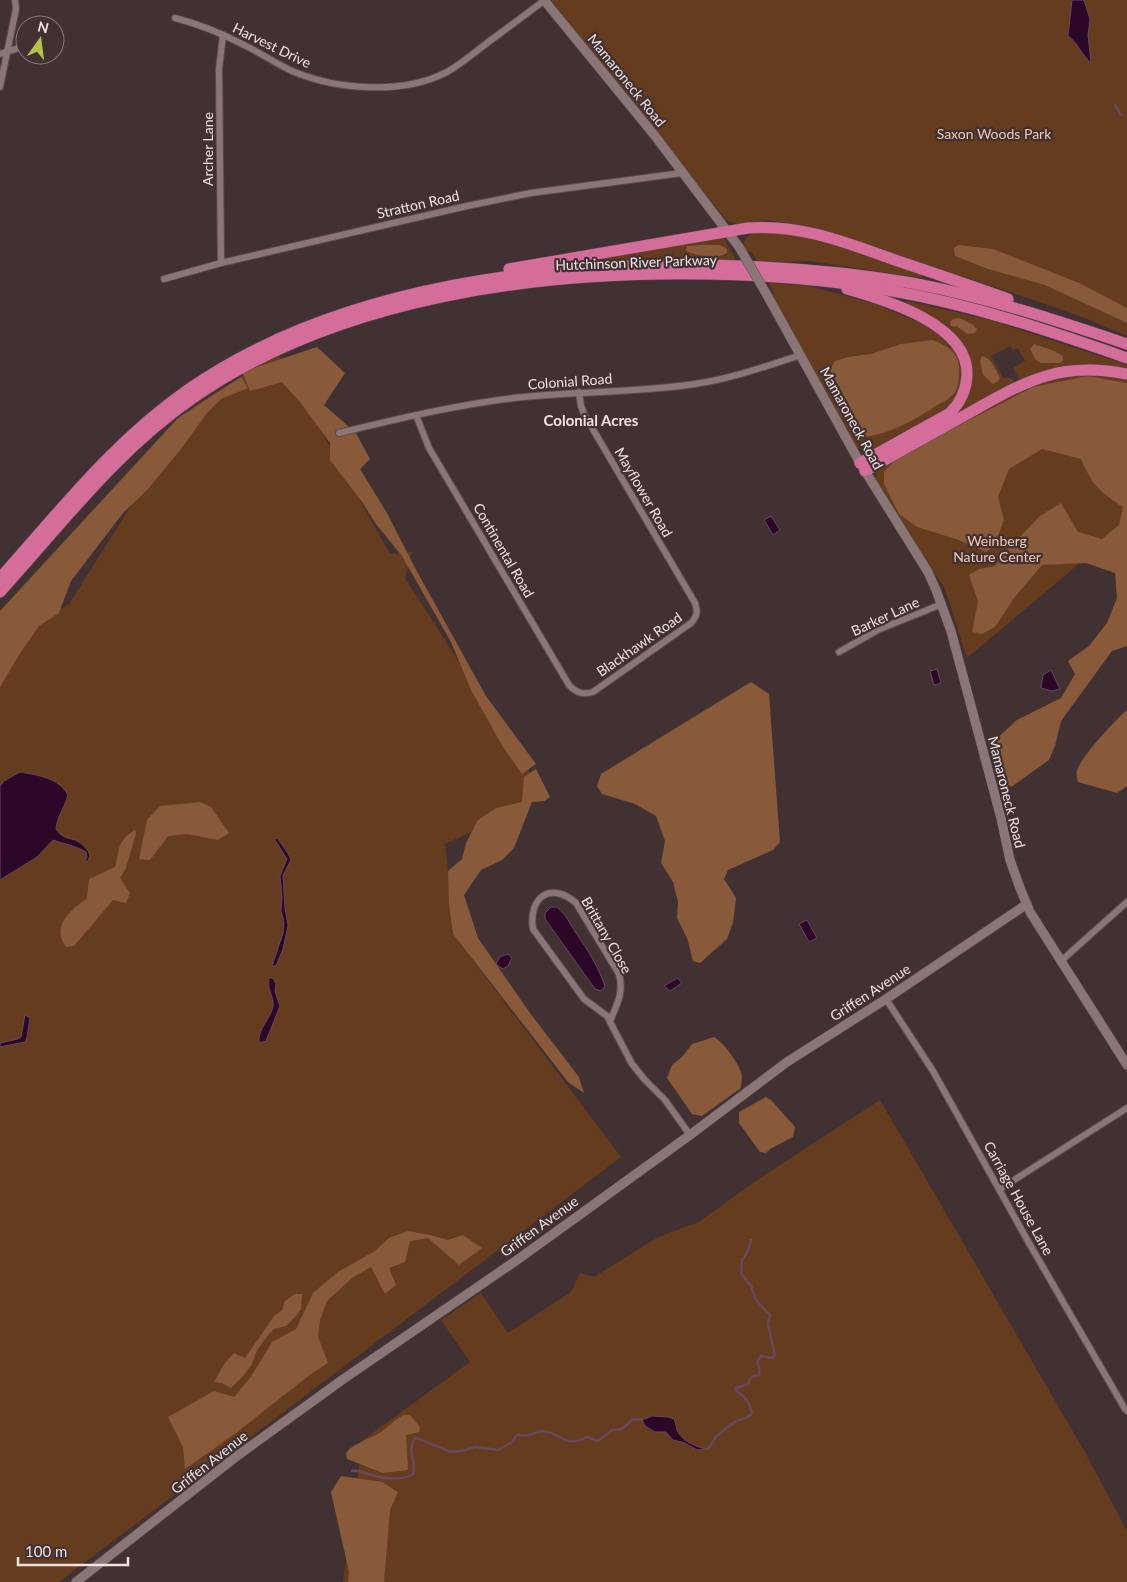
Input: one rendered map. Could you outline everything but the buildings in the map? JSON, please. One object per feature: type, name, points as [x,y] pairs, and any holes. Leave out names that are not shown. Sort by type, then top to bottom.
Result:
[{"type":"highway","points":[[454,286],[501,271],[748,228],[775,228],[825,236],[1032,307],[1067,324]]},
{"type":"highway","name":"Hutchinson River Parkway","points":[[0,578],[108,457],[147,421],[198,383],[237,360],[311,327],[363,308],[454,286],[543,272],[614,266],[685,265],[803,269],[856,275],[946,290],[1007,305],[1127,344]]},
{"type":"highway","name":"Hutchinson River Parkway","points":[[0,592],[111,466],[151,429],[216,383],[262,358],[312,336],[414,304],[475,291],[548,280],[601,276],[680,274],[809,279],[894,291],[950,303],[1010,319],[1127,358]]},
{"type":"highway","points":[[809,279],[874,298],[927,321],[954,339],[961,349],[965,360],[967,372],[965,389],[961,400],[950,414],[863,467]]},
{"type":"highway","points":[[863,467],[1034,379],[1080,370],[1100,370],[1127,374]]},
{"type":"street","points":[[0,87],[16,9],[15,0]]},
{"type":"street","name":"Harvest Drive","points":[[175,18],[223,35],[292,70],[324,81],[365,88],[417,83],[446,72],[544,0]]},
{"type":"street","name":"Mamaroneck Road","points":[[544,0],[655,136],[729,232],[767,295],[863,467],[928,572],[942,604],[962,669],[1001,818],[1010,860],[1027,904],[1061,962],[1127,1065]]},
{"type":"street","name":"Archer Lane","points":[[220,263],[219,68],[223,35]]},
{"type":"street","points":[[0,54],[15,50]]},
{"type":"street","name":"Stratton Road","points":[[164,279],[220,263],[467,206],[522,195],[682,173]]},
{"type":"street","name":"Colonial Road","points":[[339,432],[443,409],[511,398],[579,392],[667,388],[696,384],[735,376],[801,355]]},
{"type":"street","name":"Mayflower Road","points":[[579,392],[584,414],[679,576]]},
{"type":"street","name":"Continental Road","points":[[416,415],[429,448],[565,679],[579,693]]},
{"type":"street","name":"Blackhawk Road","points":[[579,693],[593,692],[691,623],[697,611],[679,576]]},
{"type":"street","name":"Barker Lane","points":[[839,652],[880,629],[942,604]]},
{"type":"street","name":"Brittany Close","points":[[610,1021],[621,992],[622,985],[619,974],[576,903],[567,895],[557,893],[546,894],[532,908],[533,929],[584,999],[607,1016],[632,1064],[664,1100],[690,1135]]},
{"type":"street","points":[[1061,962],[1127,902]]},
{"type":"street","name":"Griffen Avenue","points":[[76,1582],[237,1456],[342,1380],[517,1260],[690,1135],[787,1062],[886,999],[1027,904]]},
{"type":"street","name":"Carriage House Lane","points":[[886,999],[934,1071],[1039,1260],[1127,1411]]},
{"type":"street","points":[[1000,1189],[1127,1108]]},
{"type":"green space","name":"Saxon Woods Park","points":[[551,0],[1127,0],[1127,317],[1088,305],[1127,323],[1127,336],[1085,318],[1022,296],[816,228],[768,220],[738,224],[727,221]]},
{"type":"green space","points":[[761,232],[795,234],[839,243],[921,274],[922,277],[810,261],[758,262],[752,252],[745,250],[744,242],[750,235]]},
{"type":"green space","points":[[724,238],[737,262],[651,258],[596,261],[595,257]]},
{"type":"green space","points":[[769,283],[809,286],[875,304],[921,323],[954,345],[963,365],[962,385],[955,400],[940,415],[897,435],[875,448],[863,450],[856,447],[774,299]]},
{"type":"green space","points":[[907,301],[991,320],[1127,365],[1127,371],[1020,381],[1013,368],[1025,361],[1018,348],[1013,350],[1010,346],[991,356],[1003,378],[1012,378],[1016,384],[959,415],[957,413],[972,373],[971,361],[959,339],[905,304]]},
{"type":"green space","points":[[278,354],[390,554],[412,552],[405,578],[531,774],[528,806],[445,844],[454,923],[451,931],[621,1157],[59,1582],[0,1582],[0,651],[69,604],[194,406]]},
{"type":"green space","name":"Weinberg Nature Center","points":[[1068,375],[1091,375],[1127,379],[1127,383],[1088,376],[899,514],[918,527],[1127,390],[1127,556],[1106,541],[967,658],[945,589],[875,478],[877,471],[882,465],[1016,391]]},
{"type":"green space","points":[[880,1100],[1086,1454],[1127,1531],[1127,1582],[343,1582],[363,1440],[470,1362],[441,1320],[481,1293],[508,1333],[571,1292],[580,1273],[594,1277],[658,1237],[699,1222],[757,1180]]},
{"type":"shaded area","points":[[1072,0],[1084,0],[1090,19],[1088,35],[1091,63],[1068,36]]},
{"type":"shaded area","points":[[720,245],[727,249],[727,253],[717,256],[706,256],[686,251],[687,246]]},
{"type":"shaded area","points":[[958,245],[993,249],[1079,283],[1127,308],[1127,323],[1045,285],[988,269],[955,256],[954,248]]},
{"type":"shaded area","points":[[959,318],[972,324],[977,329],[975,333],[967,334],[958,327],[951,326],[950,322],[953,319]]},
{"type":"shaded area","points":[[933,340],[951,350],[957,358],[959,378],[955,392],[951,397],[902,425],[865,437],[857,425],[848,403],[830,370],[835,361],[871,354],[901,344]]},
{"type":"shaded area","points":[[1034,344],[1054,351],[1063,356],[1063,360],[1060,363],[1041,363],[1035,359],[1030,349]]},
{"type":"shaded area","points":[[317,347],[345,373],[324,405],[356,433],[370,459],[360,469],[387,513],[486,696],[536,764],[522,774],[503,747],[471,690],[451,642],[402,556],[376,524],[330,460],[330,443],[300,402],[282,382],[250,391],[242,372]]},
{"type":"shaded area","points":[[982,356],[991,361],[1000,378],[993,384],[983,375],[980,361]]},
{"type":"shaded area","points":[[1088,376],[1127,383],[1127,646],[1112,651],[1061,721],[1055,746],[1049,760],[1011,787],[1003,781],[994,741],[1017,720],[1061,698],[1075,674],[1068,661],[1089,646],[1107,623],[1117,598],[1115,573],[1086,563],[1042,565],[1014,598],[995,627],[982,634],[972,632],[978,601],[969,575],[979,569],[995,566],[1010,547],[1040,516],[1061,503],[1078,532],[1102,539],[1119,525],[1123,507],[1108,497],[1093,482],[1081,459],[1042,449],[1009,469],[998,497],[1004,520],[994,546],[986,552],[959,540],[917,527],[899,514],[884,484],[884,472],[898,457],[1033,387]]},
{"type":"shaded area","points":[[241,377],[248,388],[221,399],[207,413],[181,449],[148,489],[123,513],[71,581],[59,613],[39,626],[0,687],[0,611],[178,418]]},
{"type":"shaded area","points":[[771,516],[780,530],[773,535],[764,520]]},
{"type":"shaded area","points":[[937,669],[941,683],[934,685],[930,671]]},
{"type":"shaded area","points":[[1051,670],[1060,689],[1052,691],[1041,688],[1043,675]]},
{"type":"shaded area","points":[[751,682],[769,694],[780,842],[773,850],[728,870],[724,879],[736,898],[733,922],[727,939],[700,963],[693,961],[687,938],[677,918],[678,902],[673,882],[661,863],[665,841],[656,816],[635,804],[602,794],[597,786],[601,774]]},
{"type":"shaded area","points":[[1127,710],[1127,786],[1117,793],[1078,782],[1077,771],[1079,765],[1107,730]]},
{"type":"shaded area","points":[[536,769],[550,797],[545,801],[532,802],[514,848],[502,860],[481,870],[464,895],[478,938],[530,1013],[579,1077],[584,1093],[568,1082],[453,934],[449,904],[448,871],[462,859],[466,843],[478,820],[496,808],[522,802],[524,777]]},
{"type":"shaded area","points":[[20,772],[47,778],[64,789],[68,795],[56,829],[67,838],[76,840],[84,846],[89,855],[88,861],[84,863],[87,857],[86,852],[53,840],[37,857],[0,880],[0,786],[4,781]]},
{"type":"shaded area","points":[[200,802],[211,807],[229,833],[218,840],[187,834],[168,836],[150,860],[139,859],[147,820],[160,806]]},
{"type":"shaded area","points":[[135,830],[136,833],[126,868],[120,878],[130,893],[126,903],[113,900],[74,946],[66,947],[61,932],[64,919],[87,898],[89,879],[115,867],[122,842]]},
{"type":"shaded area","points":[[277,838],[291,860],[283,875],[288,926],[283,949],[276,966],[272,966],[283,933],[284,922],[281,911],[280,876],[287,859],[275,840]]},
{"type":"shaded area","points":[[551,907],[557,907],[563,913],[589,952],[605,986],[601,991],[595,989],[545,919],[545,913]]},
{"type":"shaded area","points":[[807,920],[817,938],[809,942],[799,924]]},
{"type":"shaded area","points":[[508,954],[512,958],[508,966],[503,969],[496,963],[500,957]]},
{"type":"shaded area","points":[[269,978],[273,978],[276,984],[275,991],[280,1006],[266,1041],[259,1043],[260,1033],[273,1006]]},
{"type":"shaded area","points":[[677,978],[682,983],[670,991],[664,986]]},
{"type":"shaded area","points":[[25,1015],[30,1018],[25,1042],[0,1047],[0,1043],[21,1037]]},
{"type":"shaded area","points":[[714,1037],[725,1047],[739,1068],[742,1075],[741,1088],[702,1116],[692,1114],[667,1078],[672,1065],[683,1056],[692,1044]]},
{"type":"shaded area","points":[[766,1097],[771,1100],[795,1127],[793,1137],[766,1153],[760,1152],[739,1123],[739,1112]]},
{"type":"shaded area","points":[[408,1231],[448,1240],[463,1235],[482,1248],[459,1265],[428,1238],[410,1241],[405,1262],[389,1268],[396,1285],[385,1294],[371,1267],[352,1278],[327,1301],[320,1320],[318,1337],[328,1363],[185,1469],[183,1447],[168,1417],[214,1391],[234,1397],[250,1378],[272,1342],[296,1329],[313,1293],[338,1272],[375,1251],[389,1238]]},
{"type":"shaded area","points":[[295,1294],[302,1294],[301,1309],[286,1326],[274,1329],[269,1334],[257,1350],[252,1364],[244,1375],[231,1388],[222,1383],[214,1382],[225,1363],[234,1353],[245,1358],[274,1316],[282,1310],[285,1301]]},
{"type":"shaded area","points":[[404,1415],[410,1415],[420,1427],[419,1432],[406,1435],[408,1470],[383,1473],[347,1459],[346,1453],[349,1449],[381,1432]]},
{"type":"shaded area","points":[[652,1416],[674,1419],[678,1432],[684,1439],[707,1449],[697,1450],[685,1443],[673,1440],[666,1432],[655,1432],[645,1426],[642,1420]]},
{"type":"shaded area","points":[[341,1476],[382,1482],[398,1492],[390,1510],[384,1582],[348,1582],[349,1572],[331,1492]]},
{"type":"waterway","points":[[1115,105],[1121,115]]},
{"type":"waterway","points":[[707,1449],[723,1431],[752,1413],[747,1401],[737,1392],[736,1388],[748,1384],[751,1377],[759,1375],[758,1361],[761,1356],[772,1358],[775,1355],[768,1325],[770,1315],[756,1300],[751,1286],[741,1273],[742,1260],[748,1251],[751,1240]]},
{"type":"waterway","points":[[352,1471],[360,1471],[393,1479],[404,1478],[413,1474],[414,1465],[411,1449],[414,1439],[417,1438],[451,1452],[476,1447],[498,1450],[512,1442],[517,1435],[527,1435],[541,1431],[550,1432],[568,1441],[587,1437],[598,1441],[612,1430],[622,1429],[633,1419],[642,1420]]},
{"type":"district","name":"Colonial Acres","points":[[591,420]]}]
